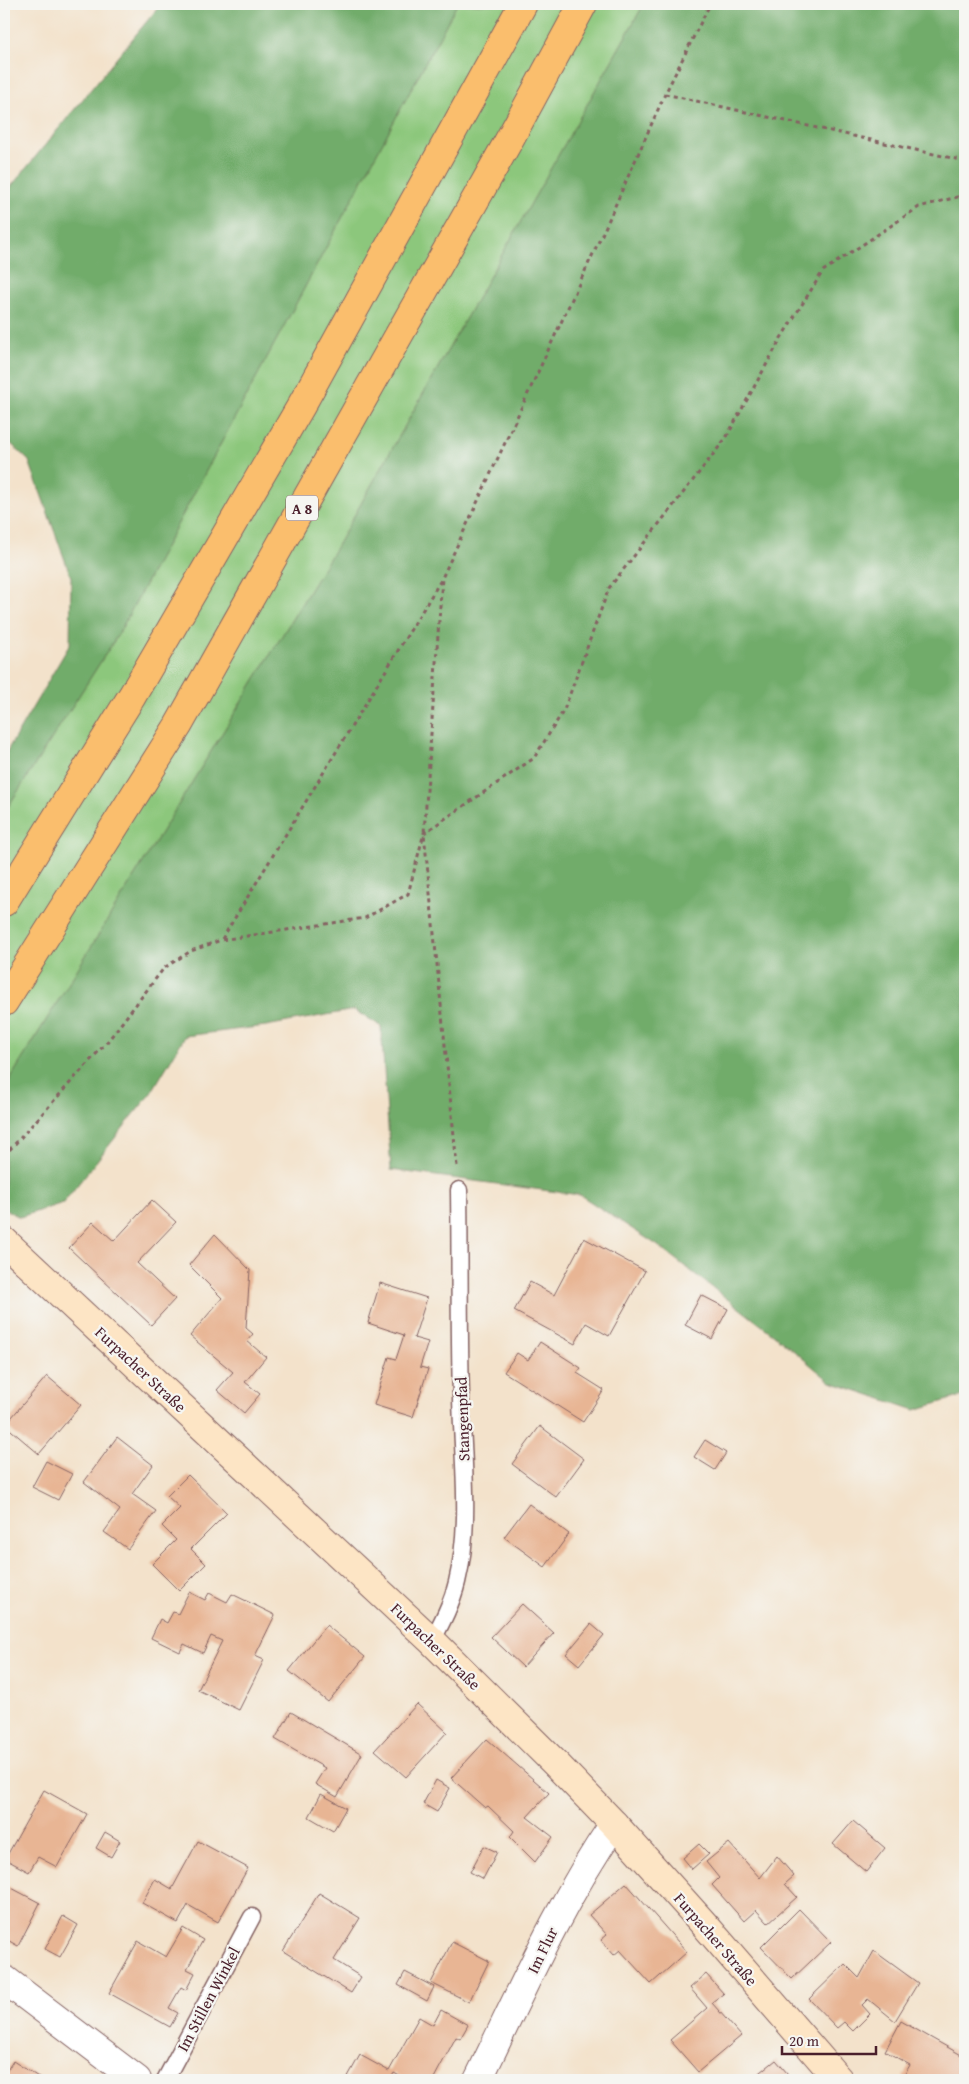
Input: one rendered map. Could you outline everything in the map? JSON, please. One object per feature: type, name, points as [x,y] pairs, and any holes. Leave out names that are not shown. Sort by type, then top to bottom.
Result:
[{"type":"highway","points":[[4,902],[132,696],[301,406],[523,4]]},
{"type":"highway","name":"A 8","points":[[4,1002],[178,726],[508,142],[583,4]]},
{"type":"street","name":"Furpacher Straße","points":[[4,1241],[432,1641],[555,1763],[614,1824],[839,2080]]},
{"type":"street","name":"Im Flur","points":[[478,2080],[562,1909],[592,1856],[614,1824]]},
{"type":"street","points":[[4,1979],[137,2080]]},
{"type":"lane","name":"Stangenpfad","points":[[432,1641],[447,1613],[457,1583],[466,1519],[461,1396],[459,1190]]},
{"type":"lane","name":"Im Stillen Winkel","points":[[164,2080],[252,1917]]},
{"type":"path","points":[[222,940],[442,578],[602,235],[665,94],[710,4]]},
{"type":"path","points":[[665,94],[965,161]]},
{"type":"path","points":[[4,1156],[107,1042],[164,968],[191,951],[222,940],[365,918],[408,894],[424,833],[534,758],[564,710],[609,588],[726,438],[781,338],[823,271],[919,207],[965,195]]},
{"type":"path","points":[[442,578],[424,833],[459,1190]]},
{"type":"green space","points":[[161,4],[457,4],[119,633],[4,813],[4,756],[70,644],[71,577],[29,461],[4,437],[4,195]]},
{"type":"green space","points":[[457,4],[644,4],[337,546],[4,1089],[4,813],[119,633]]},
{"type":"green space","points":[[644,4],[965,4],[965,1395],[915,1410],[831,1382],[782,1341],[657,1245],[580,1195],[391,1170],[381,1026],[354,1010],[266,1026],[185,1036],[151,1093],[63,1203],[20,1217],[4,1209],[4,1089],[337,546]]},
{"type":"building","points":[[152,1200],[176,1222],[137,1263],[175,1299],[151,1325],[69,1248],[93,1222],[114,1241]]},
{"type":"building","points":[[215,1234],[250,1270],[246,1328],[253,1334],[247,1341],[266,1357],[245,1382],[260,1394],[244,1413],[217,1390],[233,1372],[190,1336],[222,1298],[189,1265]]},
{"type":"building","points":[[584,1238],[645,1271],[609,1336],[586,1323],[575,1344],[514,1311],[530,1282],[554,1295]]},
{"type":"building","points":[[380,1283],[427,1298],[414,1338],[428,1342],[420,1367],[428,1369],[413,1417],[374,1405],[389,1357],[396,1359],[404,1335],[368,1323]]},
{"type":"building","points":[[701,1295],[728,1309],[712,1339],[685,1325]]},
{"type":"building","points":[[540,1342],[581,1368],[577,1373],[604,1390],[583,1422],[504,1372],[517,1353],[528,1360]]},
{"type":"building","points":[[47,1376],[81,1405],[39,1454],[5,1425]]},
{"type":"building","points":[[540,1426],[584,1459],[556,1497],[512,1464]]},
{"type":"building","points":[[117,1437],[153,1465],[132,1494],[156,1511],[128,1549],[104,1532],[120,1510],[84,1482]]},
{"type":"building","points":[[705,1440],[726,1453],[715,1470],[694,1457]]},
{"type":"building","points":[[46,1461],[72,1474],[58,1500],[32,1487]]},
{"type":"building","points":[[188,1475],[227,1513],[191,1549],[206,1564],[179,1591],[152,1564],[176,1540],[162,1526],[180,1508],[167,1496]]},
{"type":"building","points":[[529,1504],[569,1534],[545,1567],[504,1537]]},
{"type":"building","points":[[189,1592],[205,1600],[209,1593],[227,1602],[232,1594],[275,1615],[255,1656],[264,1660],[239,1710],[198,1690],[222,1641],[211,1636],[203,1653],[184,1644],[180,1652],[151,1638],[160,1619],[167,1623],[173,1612],[178,1614]]},
{"type":"building","points":[[522,1604],[554,1633],[523,1667],[491,1637]]},
{"type":"building","points":[[591,1624],[604,1635],[579,1665],[566,1654]]},
{"type":"building","points":[[326,1625],[365,1657],[328,1702],[289,1671]]},
{"type":"building","points":[[417,1704],[447,1732],[406,1777],[375,1750]]},
{"type":"building","points":[[291,1712],[362,1754],[337,1797],[315,1784],[325,1768],[275,1739]]},
{"type":"building","points":[[487,1739],[549,1793],[527,1817],[553,1837],[535,1862],[510,1837],[514,1831],[488,1806],[485,1808],[451,1778]]},
{"type":"building","points":[[436,1780],[450,1788],[437,1812],[423,1804]]},
{"type":"building","points":[[44,1790],[87,1814],[57,1867],[38,1857],[29,1872],[5,1859]]},
{"type":"building","points":[[321,1794],[346,1808],[333,1831],[309,1817]]},
{"type":"building","points":[[853,1821],[885,1848],[866,1872],[833,1844]]},
{"type":"building","points":[[105,1832],[120,1841],[111,1857],[96,1848]]},
{"type":"building","points":[[198,1841],[248,1868],[218,1922],[188,1905],[178,1923],[142,1903],[155,1879],[172,1889]]},
{"type":"building","points":[[729,1843],[760,1878],[777,1856],[794,1876],[785,1884],[797,1897],[768,1923],[756,1910],[744,1921],[712,1885],[719,1878],[706,1862]]},
{"type":"building","points":[[699,1844],[709,1854],[692,1869],[683,1858]]},
{"type":"building","points":[[484,1846],[497,1852],[483,1879],[470,1872]]},
{"type":"building","points":[[626,1883],[687,1952],[651,1984],[620,1950],[614,1955],[601,1940],[607,1935],[589,1915]]},
{"type":"building","points":[[4,1884],[40,1903],[18,1946],[4,1938]]},
{"type":"building","points":[[319,1893],[360,1918],[334,1960],[361,1977],[351,1993],[283,1951]]},
{"type":"building","points":[[799,1909],[831,1942],[792,1979],[761,1947]]},
{"type":"building","points":[[63,1916],[78,1925],[60,1957],[45,1949]]},
{"type":"building","points":[[183,1928],[203,1940],[187,1969],[195,1973],[186,1990],[181,1987],[169,2008],[178,2013],[170,2027],[109,1993],[138,1941],[166,1957]]},
{"type":"building","points":[[452,1942],[489,1961],[469,2002],[431,1983]]},
{"type":"building","points":[[874,1951],[918,1983],[895,2021],[868,1999],[862,2005],[870,2014],[853,2031],[844,2022],[837,2028],[809,1999],[845,1964],[859,1978]]},
{"type":"building","points":[[405,1972],[434,1987],[427,2001],[398,1985]]},
{"type":"building","points":[[706,1974],[724,1994],[712,2003],[741,2036],[698,2072],[670,2040],[707,2008],[690,1988]]},
{"type":"building","points":[[441,2010],[468,2025],[460,2039],[456,2037],[433,2080],[407,2080],[394,2073],[390,2080],[346,2080],[360,2055],[389,2071],[419,2017],[433,2025]]},
{"type":"building","points":[[901,2021],[965,2057],[965,2069],[959,2080],[910,2080],[903,2077],[910,2065],[885,2051]]},
{"type":"building","points":[[776,2060],[793,2080],[751,2080]]},
{"type":"building","points":[[13,2061],[43,2080],[4,2080],[4,2075]]}]
